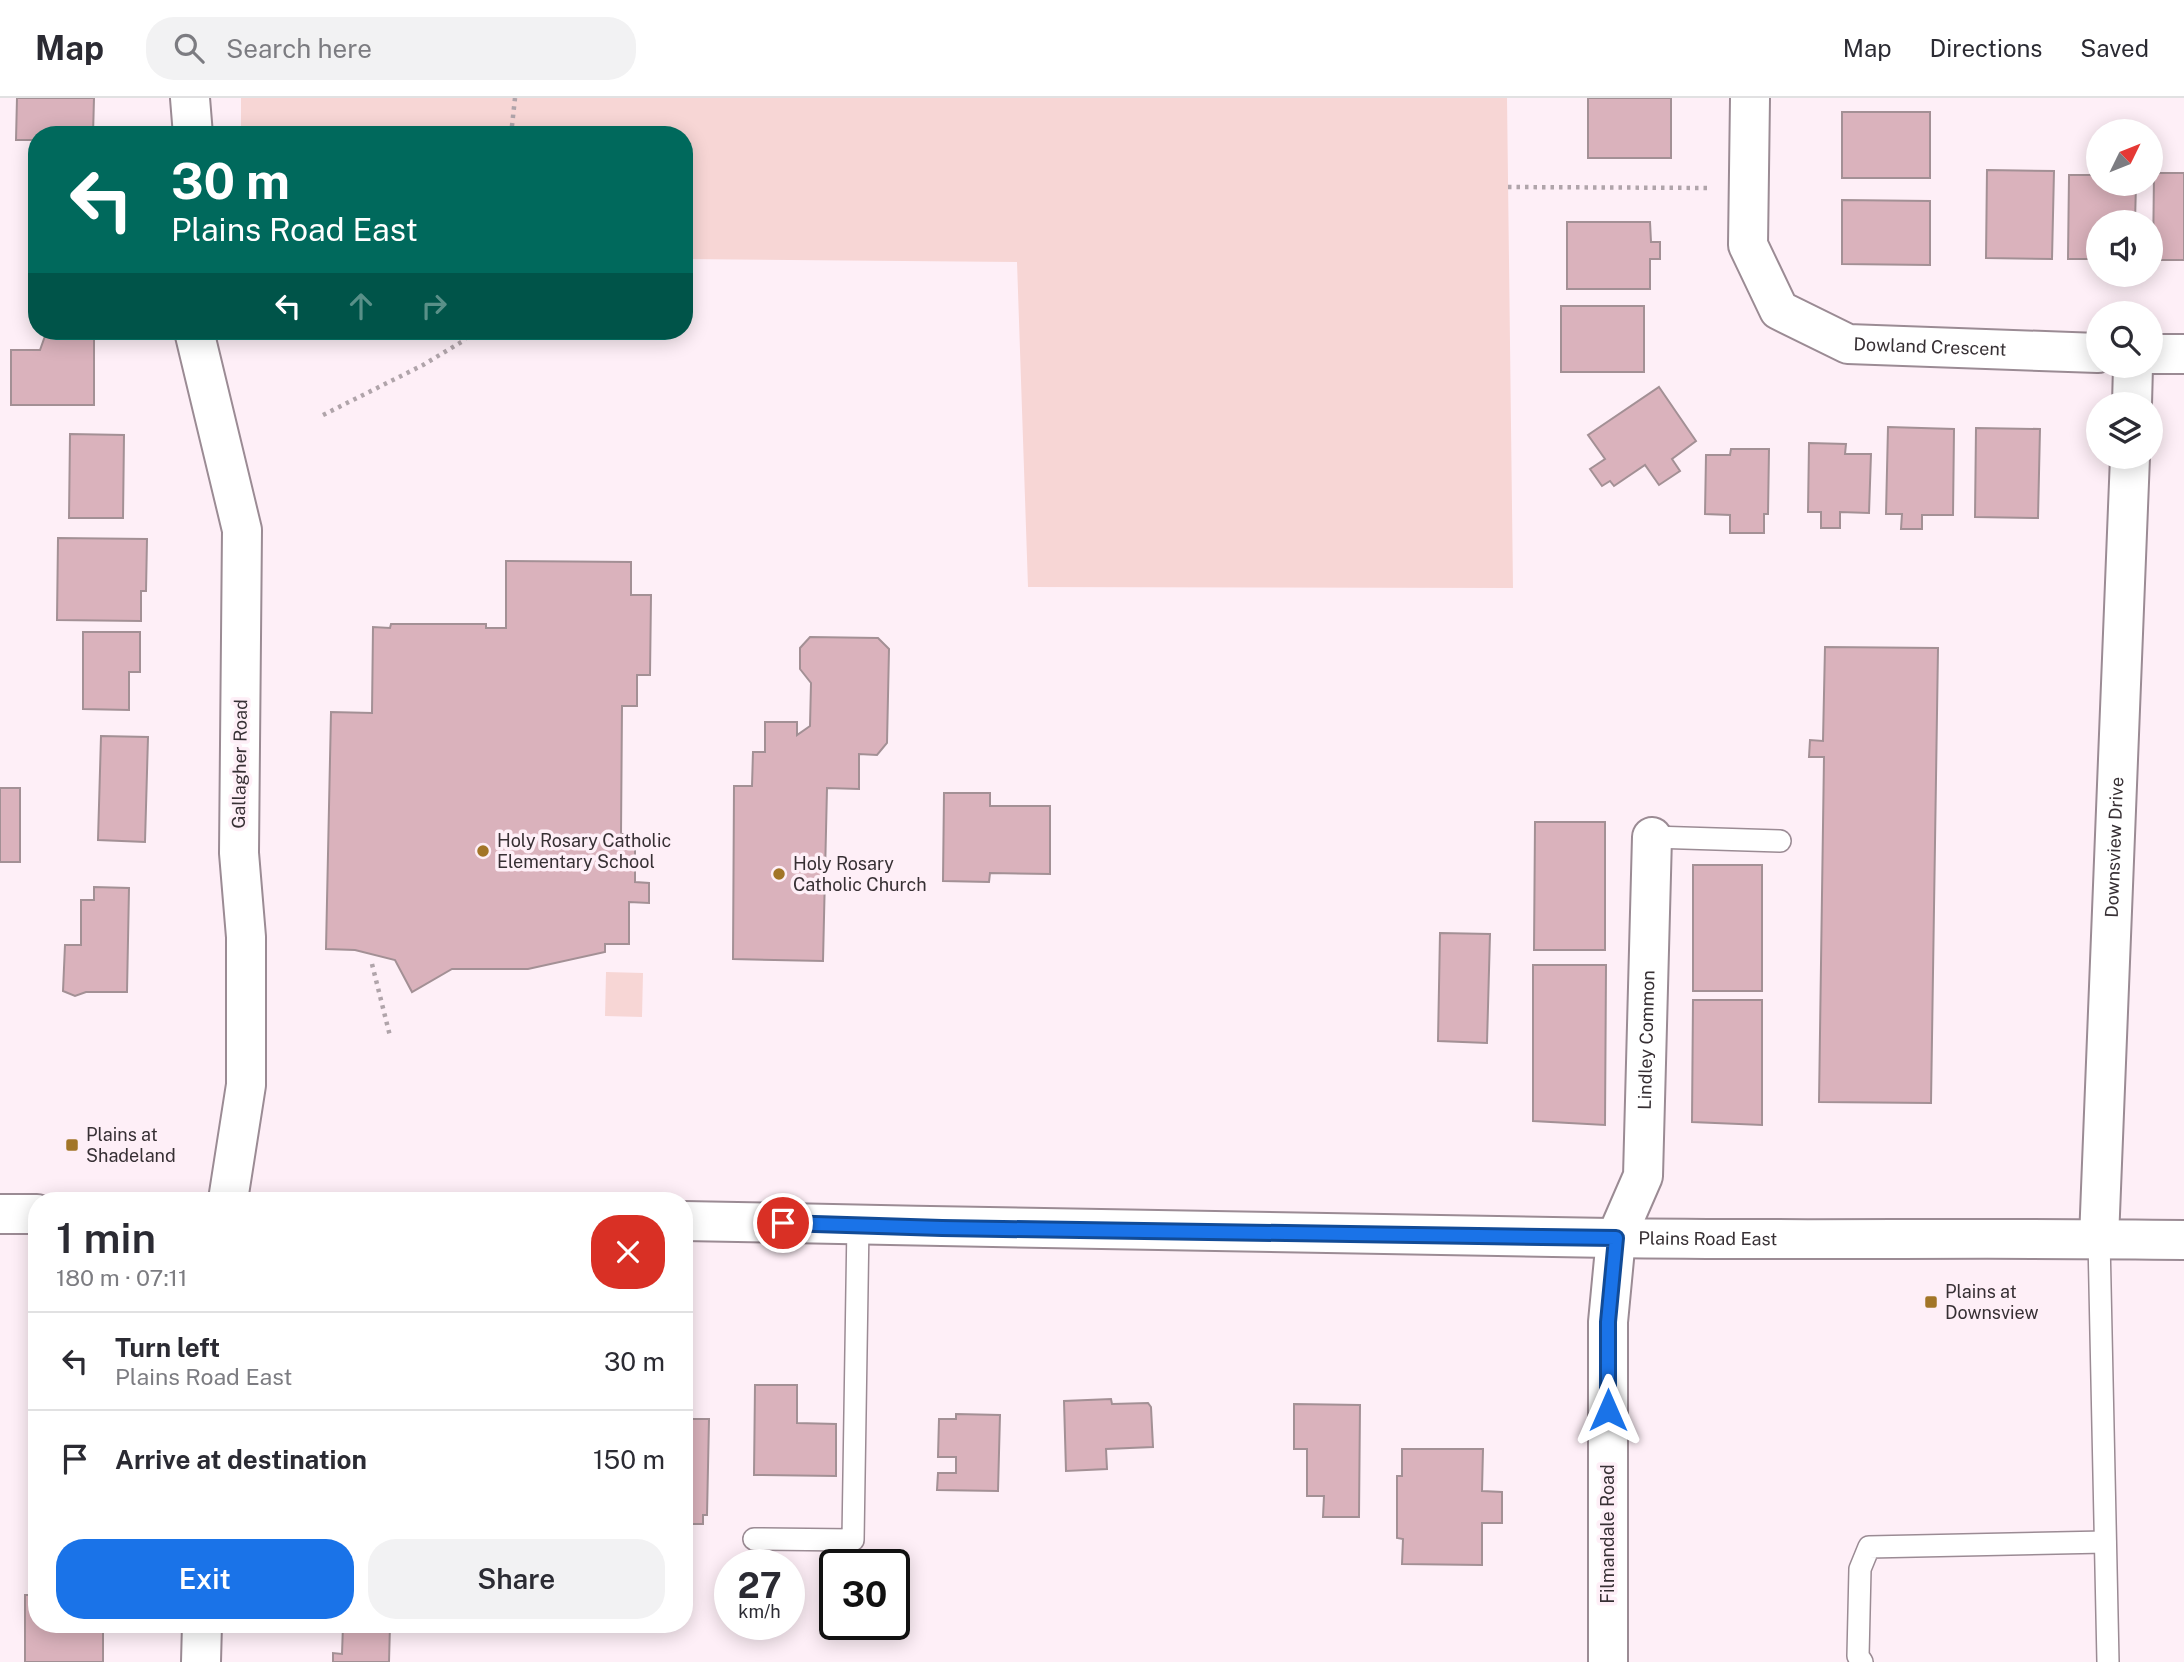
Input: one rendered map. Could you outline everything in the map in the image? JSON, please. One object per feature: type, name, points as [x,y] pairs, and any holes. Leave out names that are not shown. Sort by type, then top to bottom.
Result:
[{"type":"street","points":[[190,98],[192,126]]},
{"type":"street","name":"Dowland Crescent","points":[[1750,98],[1748,245],[1779,310],[1848,344],[2086,353]]},
{"type":"street","name":"Gallagher Road","points":[[196,340],[242,530],[239,853],[246,937],[246,1085],[229,1192]]},
{"type":"street","points":[[2163,354],[2184,354]]},
{"type":"street","name":"Downsview Drive","points":[[2099,1239],[2130,469]]},
{"type":"street","name":"Lindley Common","points":[[1616,1238],[1643,1176],[1652,837]]},
{"type":"street","points":[[0,1214],[28,1214]]},
{"type":"street","name":"Plains Road East","points":[[693,1222],[1616,1238],[2184,1240]]},
{"type":"street","name":"Filmandale Road","points":[[1608,1662],[1608,1322],[1616,1238]]},
{"type":"street","points":[[201,1662],[202,1633]]},
{"type":"lane","points":[[1652,837],[1780,841]]},
{"type":"lane","points":[[754,1539],[853,1540],[858,1224]]},
{"type":"lane","points":[[2099,1239],[2108,1662]]},
{"type":"lane","points":[[1862,1662],[1858,1656],[1860,1569],[1869,1547],[2105,1542]]},
{"type":"path","points":[[512,126],[515,98]]},
{"type":"path","points":[[1508,187],[1748,188]]},
{"type":"path","points":[[323,415],[423,365],[464,340]]},
{"type":"path","points":[[372,964],[390,1036]]},
{"type":"shaded area","points":[[241,98],[1507,98],[1513,588],[1028,587],[1017,262],[693,259],[693,126],[241,126]]},
{"type":"shaded area","points":[[606,972],[643,973],[642,1017],[605,1016]]},
{"type":"building","points":[[17,98],[94,98],[93,126],[28,126],[28,140],[16,140]]},
{"type":"building","points":[[1588,98],[1671,98],[1671,158],[1588,158]]},
{"type":"building","points":[[1842,112],[1930,112],[1930,178],[1842,178]]},
{"type":"building","points":[[1987,170],[2054,171],[2052,259],[1986,258]]},
{"type":"building","points":[[2163,173],[2184,173],[2184,260],[2163,260],[2163,210],[2154,210],[2154,196],[2163,196]]},
{"type":"building","points":[[2069,175],[2086,175],[2086,196],[2136,196],[2135,210],[2086,210],[2086,259],[2068,259]]},
{"type":"building","points":[[1842,200],[1930,201],[1930,265],[1842,264]]},
{"type":"building","points":[[1567,222],[1650,222],[1651,242],[1660,242],[1660,259],[1650,259],[1650,289],[1567,289]]},
{"type":"building","points":[[1561,306],[1644,306],[1644,372],[1561,372]]},
{"type":"building","points":[[44,340],[94,340],[94,405],[11,405],[11,350],[40,350]]},
{"type":"building","points":[[1659,387],[1696,441],[1672,459],[1680,471],[1659,485],[1645,465],[1614,486],[1610,481],[1602,486],[1590,469],[1605,459],[1588,435]]},
{"type":"building","points":[[1888,427],[1954,429],[1953,515],[1922,515],[1922,529],[1901,529],[1902,514],[1886,514]]},
{"type":"building","points":[[1976,428],[2040,429],[2038,518],[1975,517]]},
{"type":"building","points":[[70,434],[124,435],[123,518],[69,518]]},
{"type":"building","points":[[1809,443],[1846,444],[1845,454],[1871,454],[1869,513],[1840,512],[1840,528],[1821,528],[1821,512],[1808,512]]},
{"type":"building","points":[[1731,449],[1769,449],[1768,514],[1764,514],[1764,533],[1730,533],[1730,515],[1705,514],[1706,455],[1730,455]]},
{"type":"building","points":[[58,538],[147,539],[146,591],[141,591],[141,621],[57,620]]},
{"type":"building","points":[[506,561],[631,562],[631,595],[651,595],[650,675],[637,675],[637,706],[622,706],[621,834],[635,834],[635,882],[649,883],[649,903],[629,902],[629,944],[605,944],[605,952],[528,969],[452,969],[412,992],[395,960],[355,950],[326,949],[331,712],[372,713],[373,627],[390,628],[391,624],[486,624],[486,628],[506,628]]},
{"type":"building","points":[[83,632],[140,632],[140,672],[129,672],[129,710],[83,709]]},
{"type":"building","name":"Holy Rosary Catholic Church","points":[[810,637],[878,638],[889,649],[887,743],[877,755],[859,754],[859,789],[827,788],[823,961],[733,959],[734,786],[752,786],[753,752],[765,752],[765,722],[797,722],[797,735],[810,726],[811,683],[800,669],[800,648]]},
{"type":"building","points":[[1825,647],[1938,648],[1931,1103],[1819,1102],[1824,757],[1809,757],[1810,740],[1823,741]]},
{"type":"building","points":[[101,736],[148,737],[145,842],[98,840]]},
{"type":"building","points":[[0,788],[20,788],[20,862],[0,862]]},
{"type":"building","points":[[944,793],[990,793],[990,806],[1050,806],[1050,874],[990,873],[989,882],[943,881]]},
{"type":"building","points":[[1535,822],[1605,822],[1605,950],[1534,950]]},
{"type":"building","points":[[1693,865],[1762,865],[1762,991],[1693,991]]},
{"type":"building","points":[[94,887],[129,888],[127,992],[86,992],[75,996],[63,991],[65,945],[81,945],[81,900],[94,900]]},
{"type":"building","points":[[1440,933],[1490,934],[1487,1043],[1438,1041]]},
{"type":"building","points":[[1533,965],[1606,965],[1605,1125],[1533,1121]]},
{"type":"building","points":[[1693,1000],[1762,1000],[1762,1125],[1692,1122]]},
{"type":"building","points":[[755,1385],[797,1385],[797,1423],[836,1424],[836,1476],[754,1475]]},
{"type":"building","points":[[1111,1399],[1112,1404],[1148,1403],[1151,1407],[1153,1447],[1106,1449],[1107,1469],[1066,1471],[1064,1401]]},
{"type":"building","points":[[1294,1404],[1360,1405],[1359,1517],[1323,1517],[1324,1496],[1307,1496],[1307,1449],[1294,1449]]},
{"type":"building","points":[[956,1414],[1000,1415],[998,1491],[937,1490],[938,1473],[956,1473],[956,1457],[938,1457],[939,1419],[956,1419]]},
{"type":"building","points":[[693,1419],[709,1419],[707,1515],[703,1515],[703,1524],[693,1524]]},
{"type":"building","points":[[1402,1449],[1483,1449],[1482,1491],[1502,1492],[1502,1523],[1482,1523],[1482,1565],[1402,1564],[1403,1539],[1397,1538],[1397,1476],[1402,1476]]},
{"type":"building","points":[[25,1595],[28,1595],[28,1633],[103,1633],[103,1662],[25,1662]]},
{"type":"building","points":[[343,1633],[390,1633],[389,1662],[333,1662],[333,1653],[342,1654]]},
{"type":"place","name":"Holy Rosary Catholic Elementary School","points":[[483,851]]},
{"type":"place","name":"Holy Rosary Catholic Church","points":[[779,874]]},
{"type":"place","name":"Plains at Shadeland","points":[[72,1145]]},
{"type":"place","name":"Plains at Downsview","points":[[1931,1302]]},
{"type":"route","points":[[783,1223],[942,1228],[1616,1238],[1608,1322],[1608,1410]]}]
